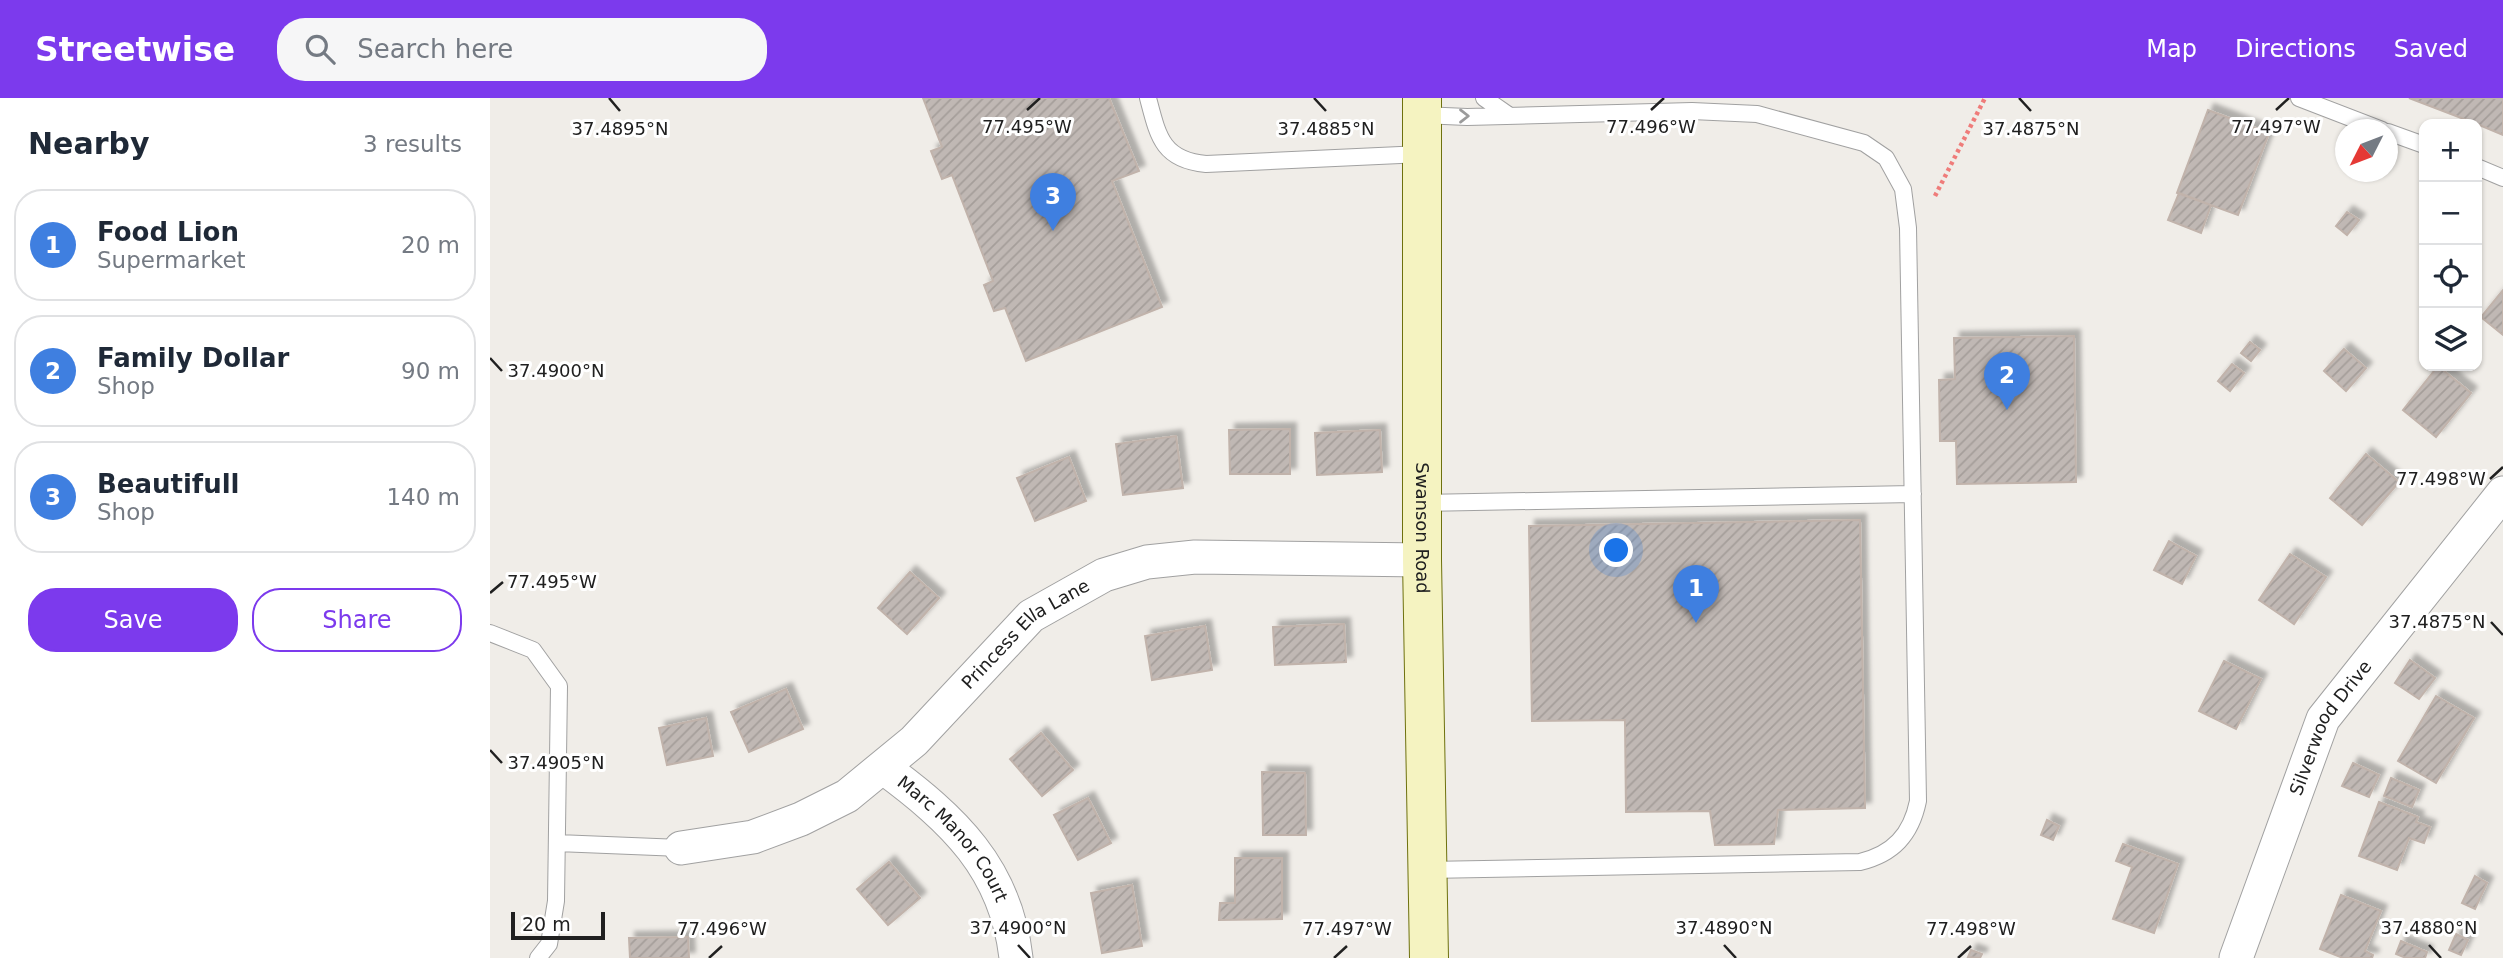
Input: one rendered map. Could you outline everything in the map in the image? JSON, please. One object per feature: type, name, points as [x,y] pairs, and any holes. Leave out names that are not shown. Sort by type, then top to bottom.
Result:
[{"type":"street","name":"Swanson Road","points":[[1422,107],[1422,560],[1429,958]]},
{"type":"street","name":"Silverwood Drive","points":[[2236,958],[2323,719],[2503,493]]},
{"type":"street","name":"Princess Ella Lane","points":[[681,848],[753,837],[801,819],[847,796],[914,741],[1031,616],[1104,575],[1147,562],[1195,557],[1422,560]]},
{"type":"street","name":"Marc Manor Court","points":[[884,768],[936,807],[987,869],[1005,906],[1016,958]]},
{"type":"lane","points":[[1148,98],[1160,141],[1185,162],[1206,164],[1422,154]]},
{"type":"lane","points":[[1484,98],[1507,114]]},
{"type":"lane","points":[[2299,98],[2353,119]]},
{"type":"lane","points":[[1422,107],[1466,117],[1692,111],[1758,106],[1864,144],[1886,158],[1899,177],[1909,228],[1918,801],[1914,821],[1893,848],[1878,858],[1860,862],[1427,870]]},
{"type":"lane","points":[[2398,136],[2419,143]]},
{"type":"lane","points":[[2482,169],[2503,178]]},
{"type":"lane","points":[[1422,503],[1913,494]]},
{"type":"lane","points":[[490,633],[533,650],[559,686],[556,901],[549,944],[538,958]]},
{"type":"lane","points":[[557,843],[681,848]]},
{"type":"path","points":[[1935,195],[1985,98]]},
{"type":"building","points":[[923,98],[1109,98],[1139,171],[1112,181],[1162,307],[1026,361],[1005,308],[994,311],[984,285],[993,281],[952,175],[942,179],[931,151],[942,147]]},
{"type":"building","points":[[2409,98],[2503,98],[2503,135],[2482,126],[2482,119],[2464,119]]},
{"type":"building","points":[[2208,110],[2269,133],[2238,215],[2177,193]]},
{"type":"building","points":[[2179,193],[2211,205],[2201,233],[2168,220]]},
{"type":"building","points":[[2347,212],[2359,220],[2347,235],[2336,226]]},
{"type":"building","points":[[2503,290],[2503,335],[2482,316]]},
{"type":"building","points":[[2074,336],[2076,482],[1957,484],[1956,441],[1940,441],[1939,380],[1955,379],[1954,338]]},
{"type":"building","points":[[2250,342],[2260,350],[2251,361],[2241,353]]},
{"type":"building","points":[[2344,349],[2366,368],[2346,391],[2324,371]]},
{"type":"building","points":[[2232,364],[2244,373],[2230,391],[2218,381]]},
{"type":"building","points":[[2434,371],[2444,371],[2471,393],[2436,437],[2403,410]]},
{"type":"building","points":[[1290,429],[1290,474],[1230,474],[1229,430]]},
{"type":"building","points":[[1380,430],[1382,472],[1317,475],[1315,433]]},
{"type":"building","points":[[1176,436],[1183,488],[1123,495],[1116,444]]},
{"type":"building","points":[[2366,454],[2399,482],[2362,525],[2330,498]]},
{"type":"building","points":[[1069,457],[1086,501],[1035,521],[1017,478]]},
{"type":"building","points":[[1860,520],[1865,808],[1778,810],[1774,844],[1715,845],[1710,811],[1626,812],[1625,720],[1532,721],[1529,526]]},
{"type":"building","points":[[2169,541],[2196,556],[2182,584],[2154,570]]},
{"type":"building","points":[[2290,554],[2326,577],[2294,624],[2259,600]]},
{"type":"building","points":[[910,572],[939,598],[907,634],[878,608]]},
{"type":"building","points":[[1344,624],[1346,662],[1275,665],[1273,627]]},
{"type":"building","points":[[1205,626],[1212,670],[1152,680],[1145,636]]},
{"type":"building","points":[[2410,660],[2435,678],[2419,699],[2395,683]]},
{"type":"building","points":[[2224,661],[2261,679],[2236,729],[2199,711]]},
{"type":"building","points":[[786,689],[803,729],[749,752],[731,712]]},
{"type":"building","points":[[2436,696],[2474,718],[2436,783],[2398,761]]},
{"type":"building","points":[[706,718],[713,756],[667,765],[659,728]]},
{"type":"building","points":[[1041,733],[1073,770],[1042,796],[1010,759]]},
{"type":"building","points":[[2353,763],[2379,775],[2369,797],[2342,786]]},
{"type":"building","points":[[1262,772],[1305,773],[1306,835],[1263,835]]},
{"type":"building","points":[[2391,778],[2419,790],[2412,807],[2384,796]]},
{"type":"building","points":[[1088,798],[1111,843],[1078,860],[1054,815]]},
{"type":"building","points":[[2379,802],[2418,817],[2416,822],[2430,827],[2424,843],[2409,838],[2397,870],[2359,856]]},
{"type":"building","points":[[2047,820],[2059,826],[2053,840],[2041,835]]},
{"type":"building","points":[[2123,844],[2178,864],[2154,933],[2113,919],[2132,867],[2116,861]]},
{"type":"building","points":[[1235,858],[1282,858],[1282,919],[1219,920],[1220,903],[1235,903]]},
{"type":"building","points":[[889,862],[920,898],[888,925],[857,889]]},
{"type":"building","points":[[2475,876],[2487,883],[2475,909],[2462,903]]},
{"type":"building","points":[[1132,885],[1142,946],[1102,953],[1091,893]]},
{"type":"building","points":[[2341,895],[2381,911],[2365,951],[2373,955],[2372,958],[2343,958],[2320,949]]},
{"type":"building","points":[[2456,934],[2468,940],[2461,955],[2449,950]]},
{"type":"building","points":[[688,937],[689,958],[630,958],[629,938]]},
{"type":"building","points":[[2401,941],[2427,952],[2425,958],[2406,958],[2396,954]]},
{"type":"building","points":[[1971,950],[1982,954],[1980,958],[1968,957]]},
{"type":"place","name":"Beautifull","points":[[1053,231]]},
{"type":"place","name":"Family Dollar","points":[[2007,410]]},
{"type":"place","name":"Food Lion","points":[[1696,623]]}]
